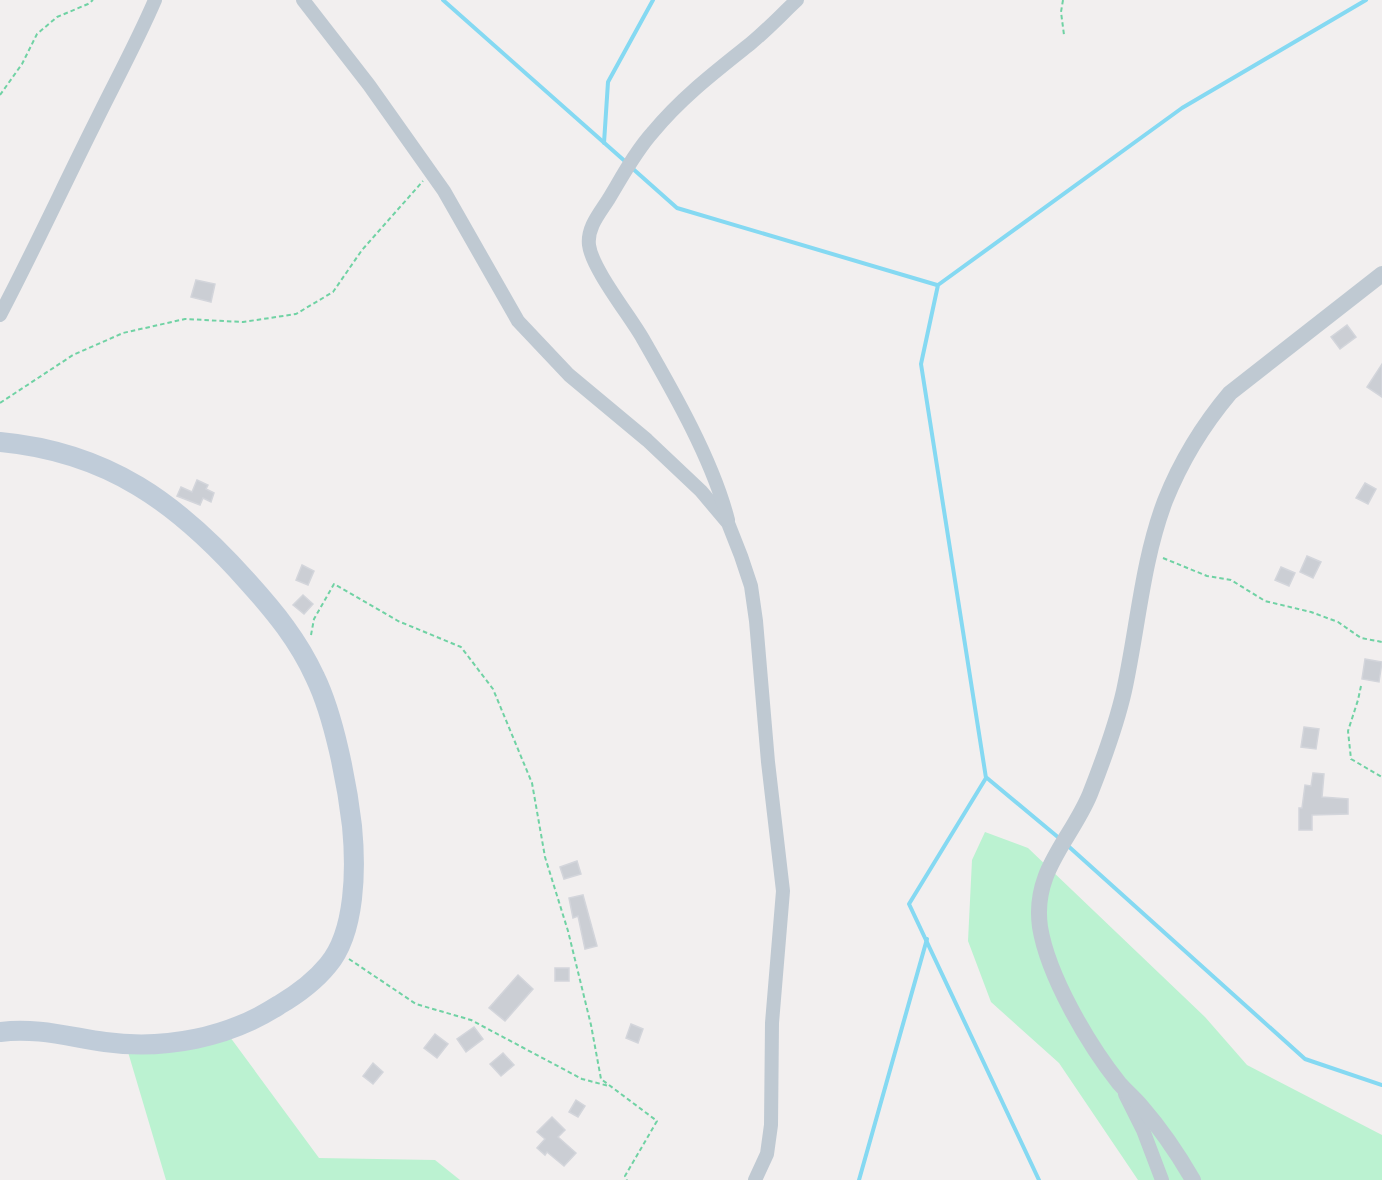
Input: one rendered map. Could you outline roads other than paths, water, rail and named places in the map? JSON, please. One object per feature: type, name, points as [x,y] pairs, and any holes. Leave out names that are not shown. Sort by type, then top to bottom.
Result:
[{"type":"main road","points":[[0,442],[46,449],[90,462],[150,493],[185,519],[222,553],[283,621],[317,680],[330,721],[350,804],[354,842],[350,910],[342,941],[329,964],[311,982],[278,1006],[214,1035],[166,1043],[127,1044],[40,1031],[0,1032]]},
{"type":"street","points":[[0,315],[41,236],[113,86],[138,41],[155,0]]},
{"type":"street","points":[[303,0],[369,85],[431,172],[518,321],[569,375],[647,440],[682,473],[728,523]]},
{"type":"street","points":[[755,1180],[767,1154],[771,1125],[772,1023],[783,891],[751,586],[728,523],[722,497],[699,445],[643,340],[595,265],[589,248],[589,237],[592,227],[619,180],[651,134],[712,73],[751,44],[797,0]]},
{"type":"street","points":[[1162,1180],[1143,1130],[1119,1083],[1086,1034],[1053,973],[1039,913],[1042,885],[1063,840],[1086,802],[1110,740],[1124,692],[1149,553],[1156,526],[1177,472],[1216,409],[1230,393],[1382,274]]},
{"type":"street","points":[[1119,1083],[1164,1135],[1193,1180]]},
{"type":"waterway","points":[[443,0],[627,163]]},
{"type":"waterway","points":[[604,143],[608,82],[653,0]]},
{"type":"waterway","points":[[1039,1180],[909,904],[986,778],[921,364],[938,285],[1182,108],[1366,0]]},
{"type":"waterway","points":[[632,168],[677,208],[937,285]]},
{"type":"waterway","points":[[987,778],[1059,838]]},
{"type":"waterway","points":[[1067,845],[1305,1059],[1382,1085]]},
{"type":"waterway","points":[[859,1180],[927,939]]}]
